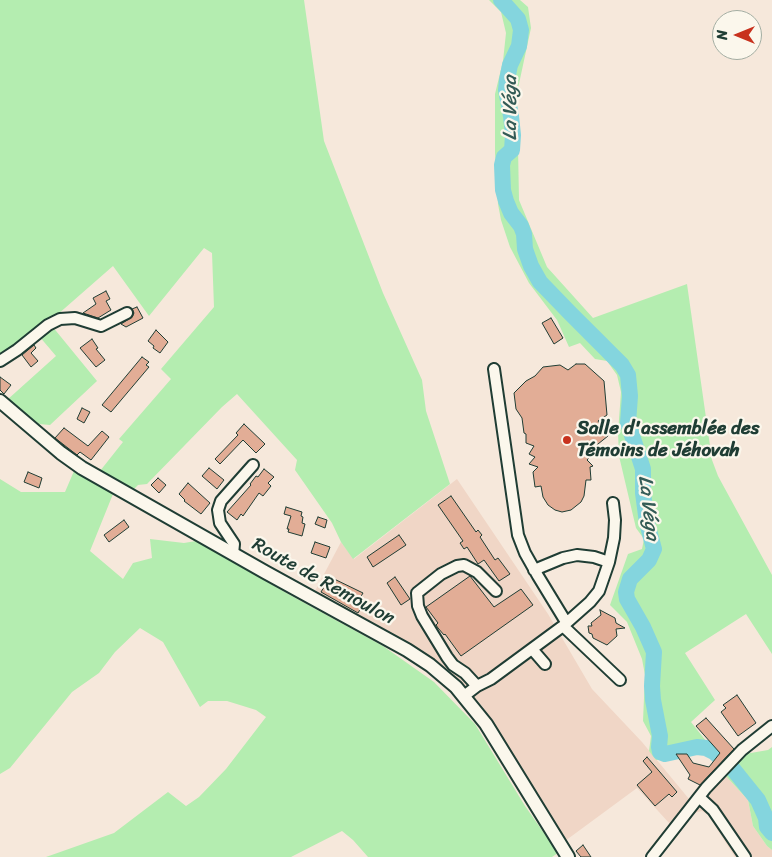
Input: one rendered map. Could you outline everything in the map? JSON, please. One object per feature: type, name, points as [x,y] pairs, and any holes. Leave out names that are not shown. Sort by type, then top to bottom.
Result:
[{"type":"main road","name":"Route de Remoulon","points":[[0,401],[74,462],[233,554],[430,664],[464,696],[486,724],[568,857]]},
{"type":"street","points":[[0,361],[48,325],[60,319],[75,318],[101,326],[127,313]]},
{"type":"street","points":[[494,368],[515,521],[526,553],[564,624],[620,680]]},
{"type":"street","points":[[233,554],[234,544],[220,523],[218,510],[221,501],[253,465]]},
{"type":"street","points":[[464,696],[532,649],[590,602],[599,591],[609,562],[615,528],[613,503]]},
{"type":"street","points":[[534,570],[563,558],[577,556],[594,557],[609,562]]},
{"type":"street","points":[[476,686],[447,657],[422,616],[418,606],[417,593],[441,574],[457,566],[464,565],[477,572],[496,591]]},
{"type":"street","points":[[532,649],[545,664]]},
{"type":"street","points":[[652,857],[722,770],[772,726]]},
{"type":"street","points":[[699,797],[713,810],[745,857]]},
{"type":"shaded area","points":[[457,479],[548,614],[592,689],[642,742],[689,799],[670,824],[637,788],[565,841],[483,707],[466,687],[429,656],[409,643],[314,593],[341,542],[354,559]]},
{"type":"shaded area","points":[[724,774],[748,800],[753,826],[772,850],[772,857],[735,857],[708,815],[702,811],[694,813],[707,793]]},
{"type":"green space","points":[[0,0],[304,0],[324,141],[383,293],[422,380],[426,411],[450,484],[353,559],[341,542],[332,523],[295,470],[297,460],[237,394],[147,484],[138,485],[133,490],[100,471],[123,442],[119,439],[171,379],[161,369],[214,307],[212,253],[204,248],[149,316],[113,266],[49,322],[34,330],[0,357]]},
{"type":"green space","points":[[489,0],[520,0],[528,7],[531,28],[517,93],[519,200],[547,267],[593,318],[687,284],[712,460],[718,476],[772,575],[772,654],[746,614],[685,653],[715,700],[691,722],[710,746],[698,743],[674,746],[672,758],[656,760],[649,751],[651,736],[643,721],[645,675],[642,659],[627,622],[610,605],[628,554],[642,549],[644,539],[636,528],[619,456],[618,433],[621,392],[617,375],[607,361],[595,359],[580,343],[569,347],[557,320],[529,283],[510,247],[501,220],[498,204],[495,153],[495,94],[503,61],[506,33],[501,12]]},
{"type":"green space","points":[[52,326],[97,381],[50,425],[39,424],[7,400],[56,356],[39,336]]},
{"type":"green space","points":[[74,471],[113,494],[90,551],[123,579],[133,563],[152,558],[150,539],[184,543],[196,541],[383,646],[434,682],[475,724],[525,806],[558,853],[552,857],[368,857],[342,831],[291,857],[46,857],[114,833],[168,792],[186,806],[199,797],[226,769],[266,717],[256,710],[227,701],[208,701],[200,707],[163,642],[140,628],[115,652],[99,673],[72,692],[10,768],[0,774],[0,479],[21,492],[65,492]]},
{"type":"green space","points":[[772,747],[772,850],[753,826],[748,800],[724,774],[745,754],[768,750]]},
{"type":"building","points":[[106,291],[110,299],[106,301],[111,310],[98,318],[83,313],[96,304],[93,298]]},
{"type":"building","points":[[137,307],[143,318],[126,327],[121,324],[132,317],[134,313],[132,309]]},
{"type":"building","points":[[551,318],[563,338],[554,344],[542,323]]},
{"type":"building","points":[[156,330],[168,342],[160,353],[148,341]]},
{"type":"building","points":[[92,339],[98,348],[96,349],[105,360],[96,367],[80,348]]},
{"type":"building","points":[[34,345],[36,348],[31,353],[38,361],[31,367],[22,355]]},
{"type":"building","points":[[142,357],[149,362],[146,365],[149,367],[111,412],[102,405]]},
{"type":"building","name":"Salle d'assemblée des Témoins de Jéhovah","points":[[576,364],[585,364],[604,381],[607,415],[598,421],[608,436],[593,448],[594,452],[587,460],[593,466],[590,467],[591,480],[586,480],[584,496],[581,502],[571,510],[562,512],[548,505],[543,497],[541,486],[535,487],[533,472],[538,467],[529,464],[535,457],[529,454],[534,446],[526,443],[526,434],[524,433],[522,418],[516,409],[514,393],[543,367],[560,365],[568,370]]},
{"type":"building","points":[[0,377],[11,385],[4,394],[0,390]]},
{"type":"building","points":[[82,408],[90,412],[84,423],[77,419]]},
{"type":"building","points":[[244,424],[265,444],[256,453],[243,440],[220,464],[215,459],[238,435],[236,433]]},
{"type":"building","points":[[64,428],[88,446],[102,431],[109,437],[91,460],[80,452],[77,455],[55,438]]},
{"type":"building","points":[[209,468],[224,480],[217,489],[202,476]]},
{"type":"building","points":[[264,469],[274,477],[268,483],[271,486],[263,496],[259,493],[243,516],[241,514],[237,520],[227,512]]},
{"type":"building","points":[[28,472],[42,478],[39,488],[24,482]]},
{"type":"building","points":[[158,478],[166,485],[159,493],[151,485]]},
{"type":"building","points":[[188,483],[210,503],[201,514],[184,501],[179,494]]},
{"type":"building","points":[[451,496],[476,532],[478,530],[482,535],[480,537],[495,560],[498,558],[510,574],[499,581],[484,560],[478,564],[467,547],[464,549],[460,543],[463,541],[438,505]]},
{"type":"building","points":[[286,507],[302,512],[302,523],[305,524],[302,536],[288,532],[289,529],[287,529],[291,516],[284,514]]},
{"type":"building","points":[[318,517],[327,520],[325,528],[315,524]]},
{"type":"building","points":[[124,520],[129,527],[109,542],[104,535]]},
{"type":"building","points":[[399,535],[406,545],[373,567],[367,557]]},
{"type":"building","points":[[315,542],[330,547],[326,558],[311,553]]},
{"type":"building","points":[[470,576],[494,607],[521,589],[533,605],[461,656],[445,634],[438,628],[436,625],[438,623],[426,607]]},
{"type":"building","points":[[330,577],[363,593],[360,598],[365,601],[358,613],[321,592]]},
{"type":"building","points":[[395,577],[410,599],[401,605],[387,583]]},
{"type":"building","points":[[600,610],[615,618],[616,623],[625,628],[616,629],[617,636],[607,645],[593,638],[592,634],[589,633],[588,626],[592,626],[591,623],[601,615]]},
{"type":"building","points":[[737,695],[756,723],[738,736],[721,712],[726,708],[723,705]]},
{"type":"building","points":[[706,718],[734,749],[700,785],[688,779],[690,775],[676,754],[687,754],[693,763],[709,767],[720,753],[696,726]]},
{"type":"building","points":[[647,757],[677,792],[672,797],[669,794],[655,806],[637,785],[652,772],[643,761]]},
{"type":"building","points":[[583,845],[591,857],[581,857],[576,851]]},
{"type":"waterway","name":"La Véga","points":[[501,0],[518,19],[521,30],[519,46],[510,65],[506,90],[513,135],[512,150],[504,157],[502,165],[503,190],[506,201],[511,213],[521,226],[524,234],[525,249],[531,266],[540,282],[622,365],[628,375],[630,396],[628,423],[643,469],[643,493],[647,523],[654,549],[649,560],[630,579],[626,592],[627,599],[643,627],[654,652],[652,686],[660,736],[660,752],[665,754],[697,747],[706,748],[714,752],[733,769],[758,800],[766,818],[767,827],[772,833]]},
{"type":"place","name":"Salle d'assemblée des Témoins de Jéhovah","points":[[567,440]]}]
